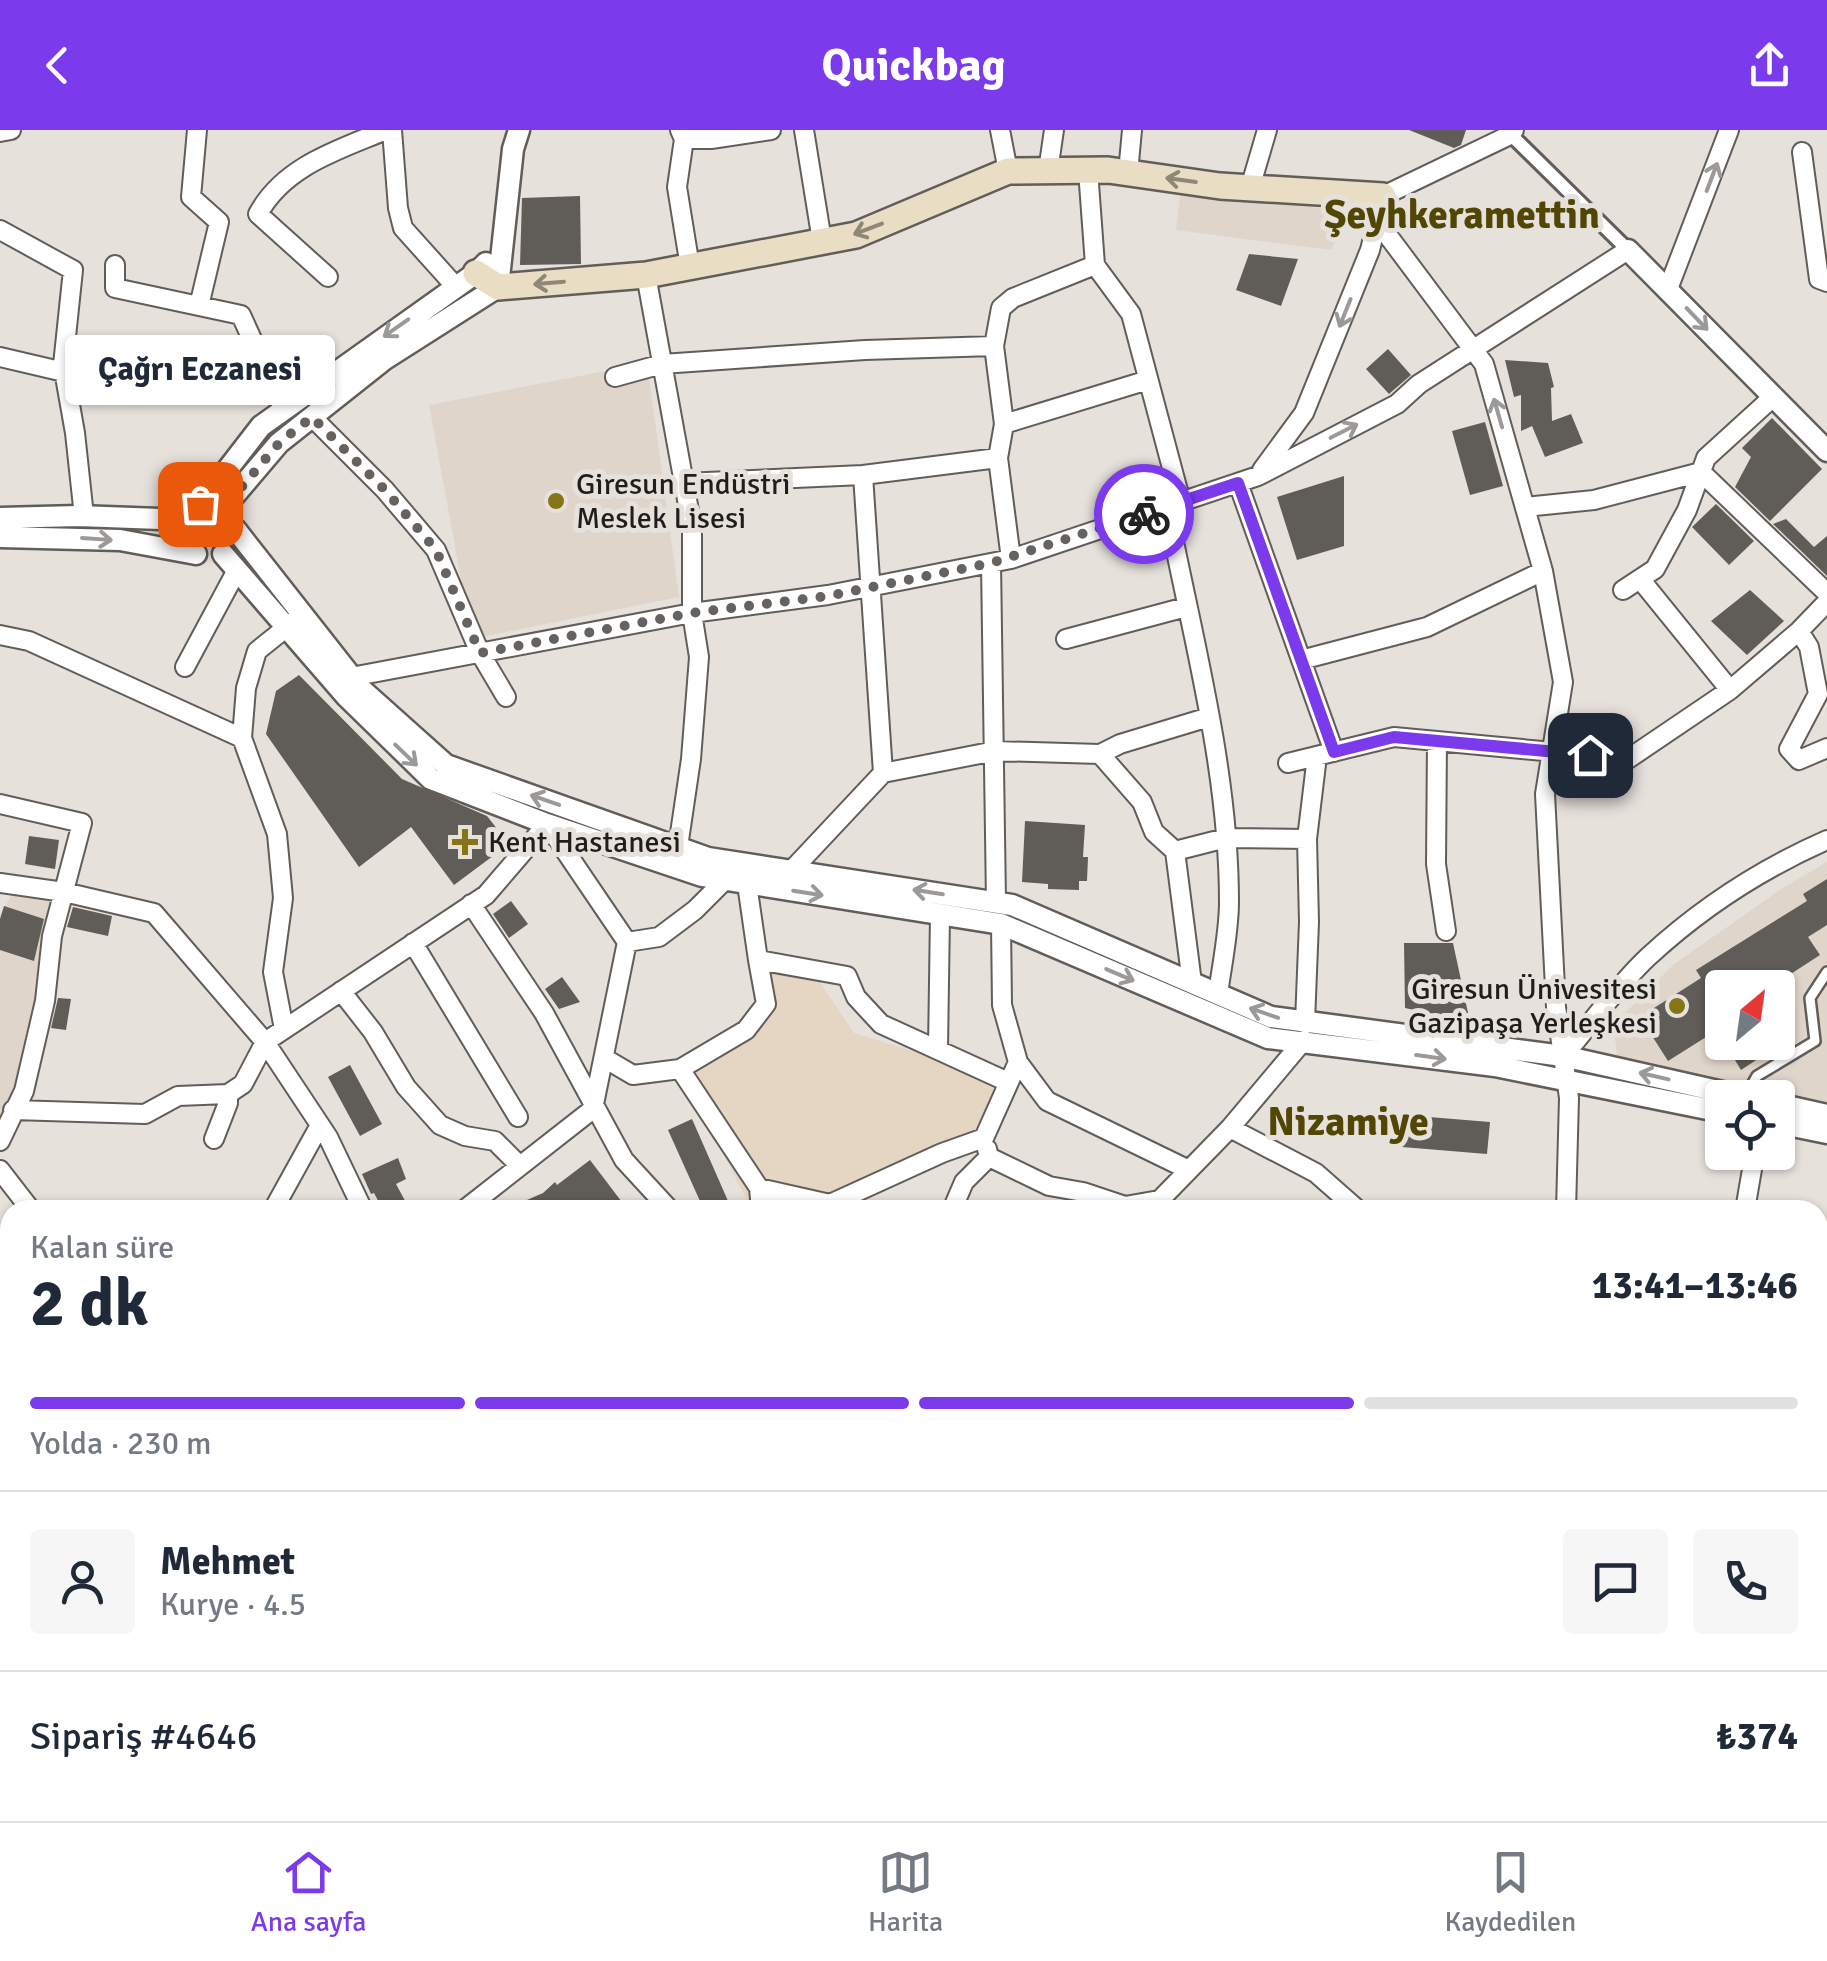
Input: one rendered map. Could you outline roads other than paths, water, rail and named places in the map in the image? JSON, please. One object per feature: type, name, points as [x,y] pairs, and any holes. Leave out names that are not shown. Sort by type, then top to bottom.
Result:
[{"type":"main road","points":[[476,283],[646,275],[856,234],[1008,171],[1128,173],[1380,209]]},
{"type":"street","points":[[0,132],[10,130]]},
{"type":"street","points":[[197,130],[190,197],[219,222],[200,306]]},
{"type":"street","points":[[328,277],[258,214],[266,198],[306,164],[389,130],[403,228],[476,283]]},
{"type":"street","points":[[690,267],[676,188],[682,135],[711,139],[771,130]]},
{"type":"street","points":[[804,130],[822,241]]},
{"type":"street","points":[[1000,130],[1008,171]]},
{"type":"street","points":[[1048,171],[1054,130]]},
{"type":"street","points":[[1128,173],[1132,130]]},
{"type":"street","points":[[1250,188],[1268,130]]},
{"type":"street","points":[[1668,289],[1729,130]]},
{"type":"street","points":[[1258,476],[1304,413],[1370,250],[1380,209],[1510,132],[1827,451]]},
{"type":"street","points":[[0,518],[222,510],[280,442],[476,283],[504,236],[513,136]]},
{"type":"street","points":[[1802,152],[1818,279],[1827,282]]},
{"type":"street","points":[[1088,170],[1095,265],[1131,314],[1148,380],[1174,504],[1186,606],[1209,717],[1226,838],[1229,906],[1218,994]]},
{"type":"street","points":[[1380,209],[1484,364],[1544,571],[1564,682],[1545,794],[1556,1007],[1566,1080],[1566,1200]]},
{"type":"street","points":[[0,230],[73,270],[64,372],[84,516]]},
{"type":"street","points":[[351,677],[692,613],[870,587],[991,563],[1238,483],[1397,404],[1419,384],[1628,250]]},
{"type":"street","points":[[115,264],[114,288],[241,315],[284,410]]},
{"type":"street","points":[[1011,558],[998,458],[1004,424],[994,346],[1001,308],[1012,298],[1095,265]]},
{"type":"street","points":[[646,275],[692,527],[692,613],[699,657],[678,847]]},
{"type":"street","points":[[196,554],[185,539],[194,512],[261,426],[476,283]]},
{"type":"street","points":[[615,377],[662,364],[994,346]]},
{"type":"street","points":[[0,357],[64,372],[254,347]]},
{"type":"street","points":[[1004,424],[1148,380]]},
{"type":"street","points":[[1730,690],[1632,584],[1655,568],[1687,510],[1706,458],[1772,396]]},
{"type":"street","points":[[312,417],[385,490],[436,550],[480,653],[506,698]]},
{"type":"street","points":[[684,484],[863,475],[998,458]]},
{"type":"street","points":[[1524,507],[1594,500],[1701,472]]},
{"type":"street","points":[[1701,472],[1827,593]]},
{"type":"street","points":[[863,475],[883,773]]},
{"type":"street","points":[[1160,1200],[1230,1128],[1304,1031],[1309,922],[1307,840],[1325,754],[1301,660],[1238,483]]},
{"type":"street","points":[[222,510],[346,696],[431,779],[547,824],[702,876],[1001,924],[1268,1038],[1304,1031],[1563,1056],[1705,1088]]},
{"type":"street","points":[[186,667],[230,562],[236,530]]},
{"type":"street","points":[[0,536],[120,540],[230,562],[446,765],[708,858],[1012,904],[1304,1031],[1705,1109]]},
{"type":"street","points":[[991,563],[996,902]]},
{"type":"street","points":[[1301,660],[1427,627],[1544,571]]},
{"type":"street","points":[[1288,763],[1394,737],[1628,759],[1730,690],[1827,602]]},
{"type":"street","points":[[1066,639],[1186,606]]},
{"type":"street","points":[[284,1030],[274,972],[284,898],[277,834],[242,738],[246,688],[258,651],[294,621]]},
{"type":"street","points":[[1799,631],[1809,646],[1818,694],[1789,749],[1799,760],[1827,748]]},
{"type":"street","points":[[0,636],[29,641],[242,738]]},
{"type":"street","points":[[791,870],[883,773],[995,751],[1100,754],[1120,744],[1209,717]]},
{"type":"street","points":[[1437,741],[1436,864],[1446,931]]},
{"type":"street","points":[[1100,754],[1142,802],[1154,832],[1175,850],[1192,983]]},
{"type":"street","points":[[0,804],[82,823],[52,936],[46,1001],[24,1091],[0,1141]]},
{"type":"street","points":[[13,1110],[145,1114],[178,1096],[228,1094],[242,1084],[266,1042],[486,894],[547,824]]},
{"type":"street","points":[[477,1200],[594,1109],[627,942],[547,824]]},
{"type":"street","points":[[1175,850],[1226,838],[1307,840]]},
{"type":"street","points":[[1563,1056],[1646,958],[1714,902],[1780,861],[1827,840]]},
{"type":"street","points":[[627,942],[660,938],[725,880]]},
{"type":"street","points":[[0,883],[64,892],[154,913],[266,1042],[320,1125],[357,1200]]},
{"type":"street","points":[[604,1058],[633,1075],[680,1069],[746,1030],[766,1004],[747,884]]},
{"type":"street","points":[[471,904],[544,1013],[624,1160],[661,1200]]},
{"type":"street","points":[[938,1049],[940,915]]},
{"type":"street","points":[[1001,924],[1002,1005],[1018,1062],[1047,1102],[1189,1170]]},
{"type":"street","points":[[413,943],[518,1117]]},
{"type":"street","points":[[758,960],[847,976],[856,996],[881,1024],[1008,1082]]},
{"type":"street","points":[[341,991],[373,1032],[406,1087],[440,1125],[465,1136],[495,1140],[520,1166]]},
{"type":"street","points":[[1018,1062],[984,1138],[989,1157],[1050,1186],[1108,1200]]},
{"type":"street","points":[[680,1069],[759,1188],[760,1200]]},
{"type":"street","points":[[214,1139],[228,1094]]},
{"type":"street","points":[[1795,1108],[1827,1115]]},
{"type":"street","points":[[279,1200],[320,1125]]},
{"type":"street","points":[[1795,1126],[1827,1133]]},
{"type":"street","points":[[1230,1128],[1316,1173],[1347,1200]]},
{"type":"street","points":[[840,1200],[984,1138]]},
{"type":"street","points":[[956,1200],[964,1182],[989,1157]]},
{"type":"street","points":[[0,1170],[24,1200]]},
{"type":"street","points":[[1747,1200],[1752,1170]]},
{"type":"street","points":[[759,1188],[801,1200]]},
{"type":"lane","points":[[1755,1080],[1815,1042],[1810,998],[1827,972]]},
{"type":"place","name":"Giresun Endüstri Meslek Lisesi","points":[[556,501]]},
{"type":"place","name":"Çağrı Eczanesi","points":[[200,504]]},
{"type":"place","name":"Kent Hastanesi","points":[[465,842]]},
{"type":"place","name":"Giresun Ünivesitesi Gazipaşa Yerleşkesi","points":[[1677,1006]]},
{"type":"district","name":"Şeyhkeramettin","points":[[1462,215]]},
{"type":"district","name":"Nizamiye","points":[[1348,1122]]}]
